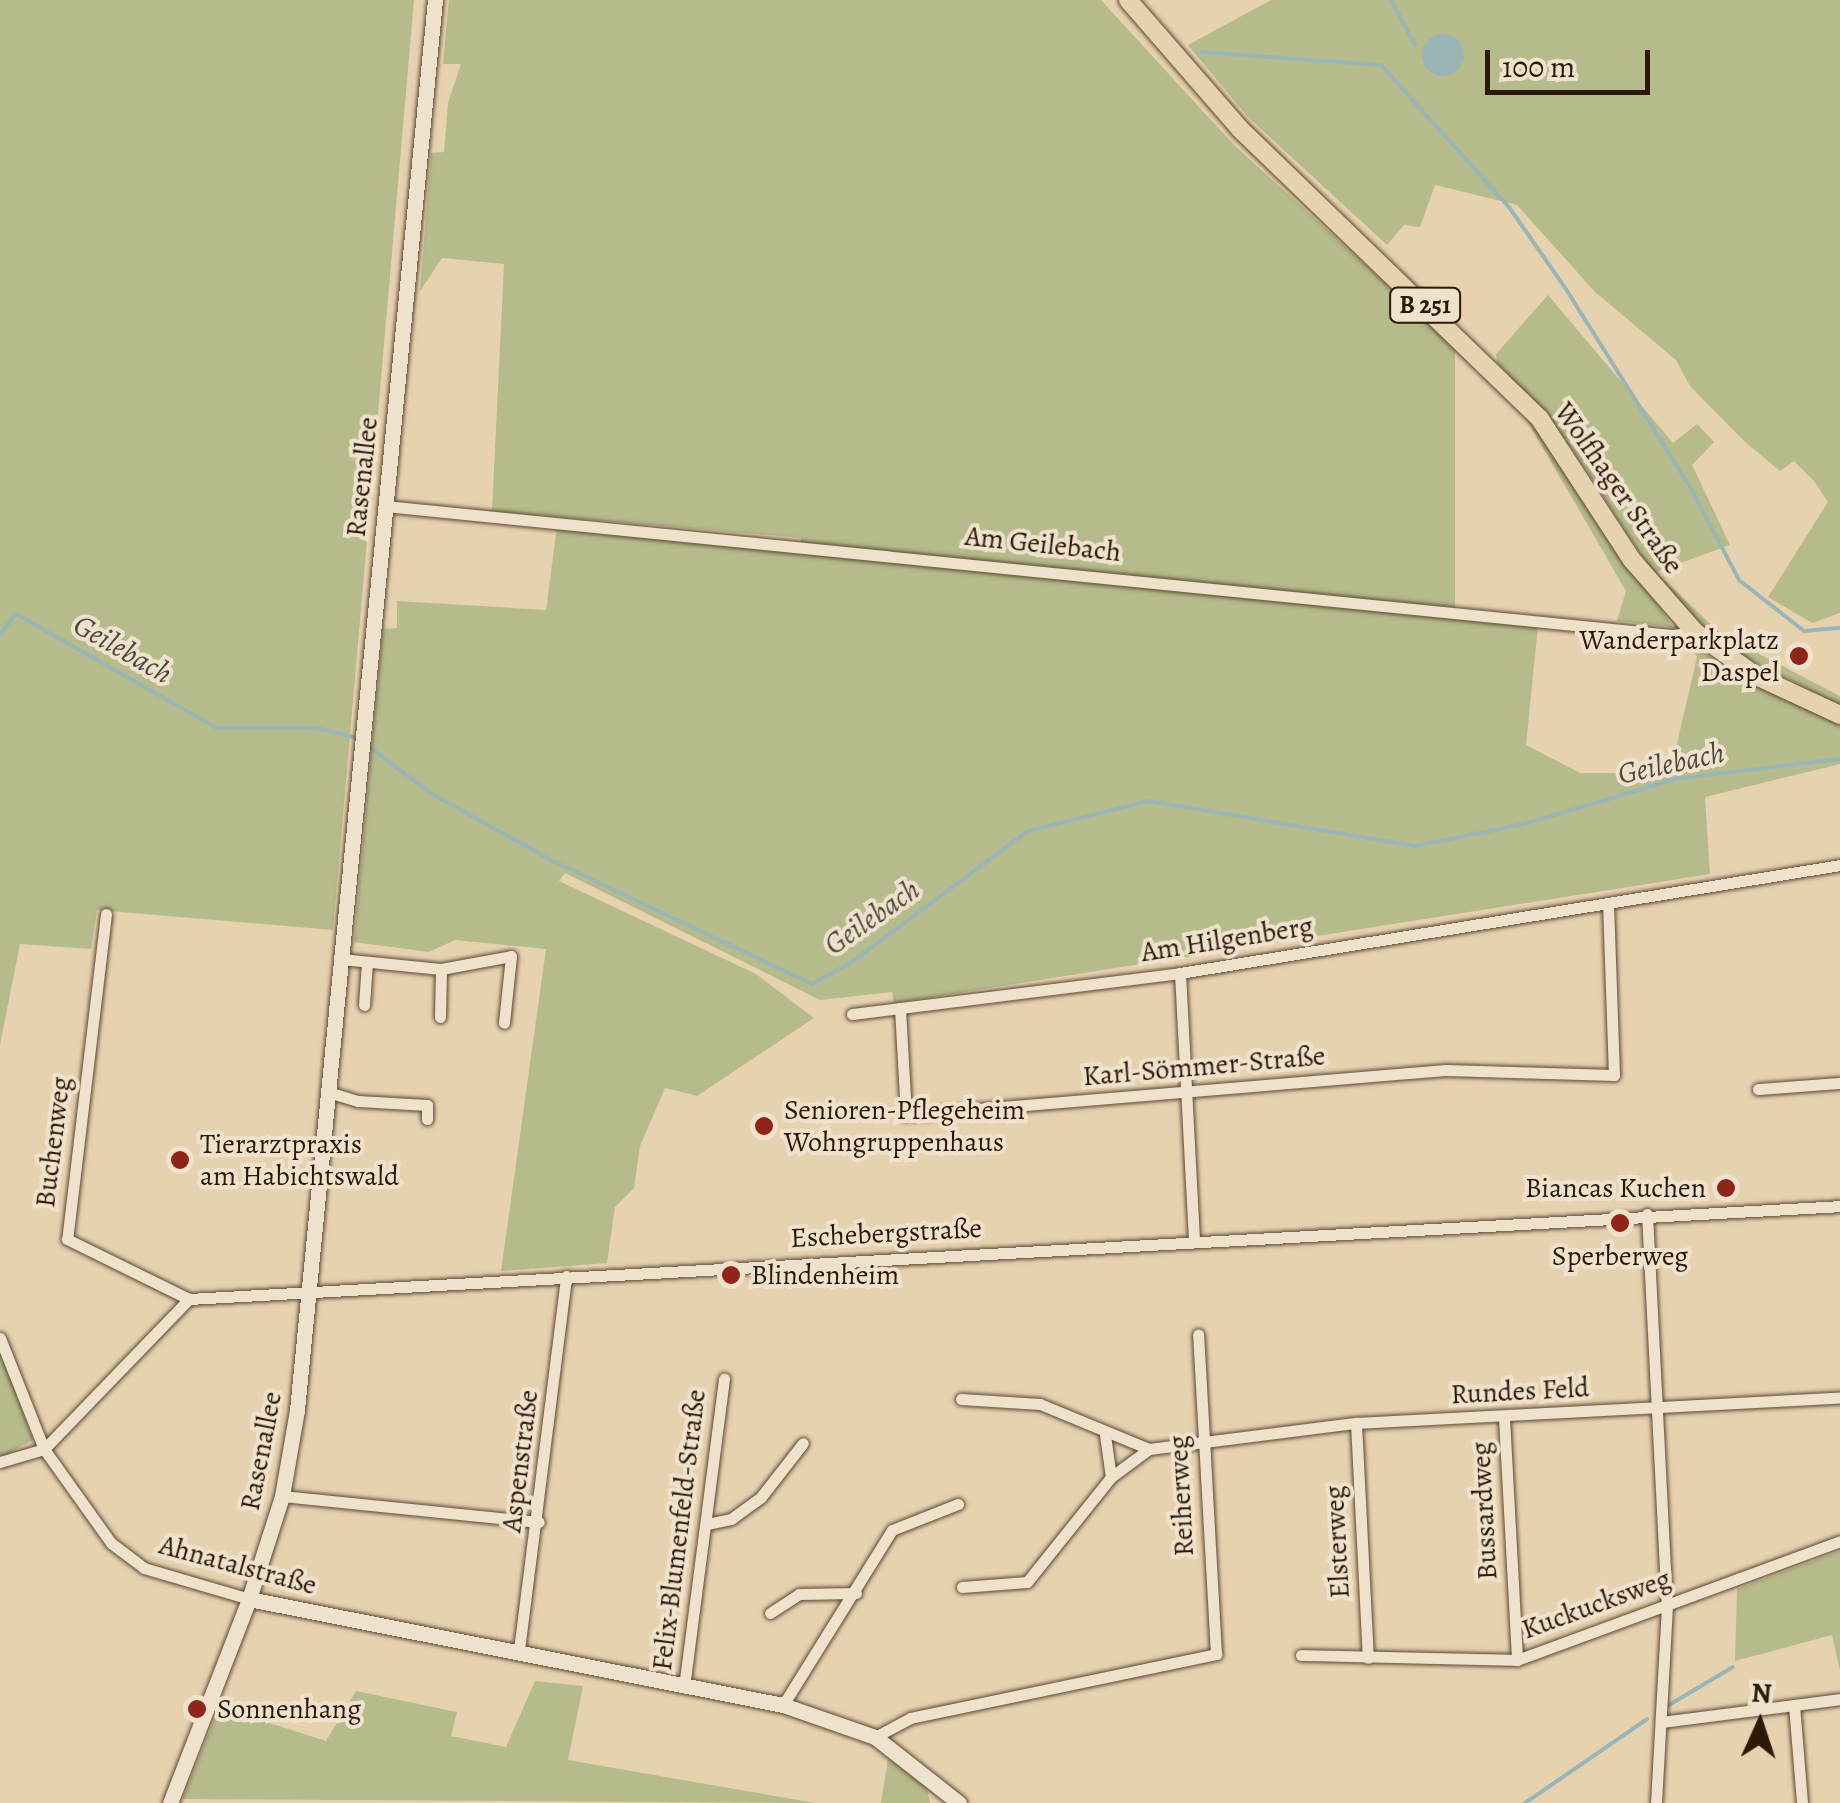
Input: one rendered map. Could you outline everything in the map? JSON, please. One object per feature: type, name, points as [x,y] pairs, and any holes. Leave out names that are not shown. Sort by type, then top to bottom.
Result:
[{"type":"main road","name":"Rasenallee","points":[[170,1803],[248,1599],[282,1496],[311,1291],[362,722],[435,0]]},
{"type":"main road","name":"Wolfhager Straße","points":[[1128,0],[1240,129],[1540,419],[1632,560],[1695,632],[1756,676],[1840,714]]},
{"type":"main road","name":"Ahnatalstraße","points":[[248,1599],[519,1650],[588,1667],[603,1676],[626,1675],[783,1705],[875,1737],[958,1803]]},
{"type":"street","name":"Am Geilebach","points":[[386,506],[1672,635],[1695,632]]},
{"type":"street","name":"Am Hilgenberg","points":[[852,1014],[1180,973],[1840,865]]},
{"type":"street","name":"Karl-Sömmer-Straße","points":[[900,1008],[906,1116],[1445,1070],[1614,1074],[1608,904]]},
{"type":"street","name":"Buchenweg","points":[[106,914],[67,1240],[189,1300]]},
{"type":"street","points":[[341,959],[441,969],[510,956],[504,1023]]},
{"type":"street","points":[[364,1005],[367,962]]},
{"type":"street","points":[[440,1017],[441,969]]},
{"type":"street","points":[[1180,973],[1194,1240]]},
{"type":"street","points":[[1758,1088],[1840,1082]]},
{"type":"street","points":[[328,1092],[358,1101],[428,1105],[427,1119]]},
{"type":"street","name":"Eschebergstraße","points":[[189,1300],[1840,1206]]},
{"type":"street","points":[[1647,1214],[1667,1606],[1656,1803]]},
{"type":"street","name":"Aspenstraße","points":[[519,1650],[539,1522],[566,1276]]},
{"type":"street","points":[[0,1462],[44,1449],[189,1300]]},
{"type":"street","name":"Reiherweg","points":[[875,1737],[910,1718],[1216,1654],[1198,1335]]},
{"type":"street","name":"Ahnatalstraße","points":[[0,1338],[44,1449],[88,1517],[133,1560],[248,1599]]},
{"type":"street","name":"Felix-Blumenfeld-Straße","points":[[684,1687],[724,1378]]},
{"type":"street","name":"Rundes Feld","points":[[1149,1450],[1203,1438],[1356,1423],[1840,1398]]},
{"type":"street","points":[[962,1399],[1040,1404],[1105,1435],[1149,1450]]},
{"type":"street","name":"Bussardweg","points":[[1504,1418],[1517,1660]]},
{"type":"street","name":"Elsterweg","points":[[1356,1423],[1368,1658]]},
{"type":"street","points":[[1105,1435],[1111,1477]]},
{"type":"street","points":[[707,1524],[731,1519],[761,1498],[804,1443]]},
{"type":"street","points":[[962,1586],[1028,1582],[1111,1477],[1149,1450]]},
{"type":"street","points":[[282,1496],[539,1522]]},
{"type":"street","points":[[783,1705],[856,1594],[892,1530],[958,1504]]},
{"type":"street","name":"Kuckucksweg","points":[[1301,1655],[1517,1660],[1840,1541]]},
{"type":"street","points":[[770,1612],[798,1594],[856,1594]]},
{"type":"street","points":[[1661,1722],[1840,1699]]},
{"type":"street","points":[[1794,1705],[1802,1803]]},
{"type":"green space","points":[[0,0],[414,0],[333,930],[97,910],[91,949],[20,944],[0,1045]]},
{"type":"green space","points":[[449,0],[1101,0],[1233,144],[1455,347],[1455,619],[1538,626],[1526,745],[1580,773],[1629,773],[1672,765],[1697,657],[1685,640],[1739,676],[1840,722],[1840,764],[1705,797],[1710,874],[894,1003],[892,992],[820,1000],[565,873],[559,881],[756,974],[814,1018],[697,1096],[665,1088],[640,1146],[634,1188],[615,1207],[607,1263],[501,1271],[546,949],[455,940],[429,952],[354,942],[383,629],[397,628],[397,601],[546,610],[557,527],[800,550],[801,538],[492,511],[504,264],[442,258],[420,291],[431,153],[444,152],[448,103],[461,64],[443,64]]},
{"type":"green space","points":[[1271,0],[1840,0],[1840,613],[1812,623],[1768,597],[1828,502],[1814,481],[1794,461],[1780,471],[1744,441],[1690,386],[1676,360],[1595,292],[1517,205],[1435,185],[1420,227],[1404,225],[1387,245],[1247,116],[1188,45]]},
{"type":"green space","points":[[1548,295],[1673,443],[1697,424],[1714,442],[1692,465],[1730,545],[1656,572],[1724,637],[1715,637],[1663,588],[1572,449],[1497,362],[1496,354]]},
{"type":"green space","points":[[1525,417],[1531,419],[1673,627],[1617,621],[1626,591]]},
{"type":"green space","points":[[1740,644],[1840,696],[1840,705],[1739,654]]},
{"type":"green space","points":[[0,1352],[33,1440],[0,1458]]},
{"type":"green space","points":[[1840,1551],[1840,1671],[1832,1635],[1735,1661],[1737,1589]]},
{"type":"green space","points":[[535,1681],[583,1686],[568,1760],[815,1803],[183,1799],[219,1707],[326,1741],[356,1691],[457,1712],[451,1736],[506,1747]]},
{"type":"green space","points":[[888,1759],[927,1788],[930,1803],[881,1803]]},
{"type":"water","points":[[1443,34],[1458,40],[1464,55],[1458,70],[1443,76],[1428,70],[1422,55],[1428,40]]},
{"type":"waterway","points":[[1391,0],[1415,45]]},
{"type":"waterway","points":[[1202,52],[1381,65],[1509,207],[1564,286],[1689,485],[1739,580],[1804,631],[1840,628]]},
{"type":"waterway","name":"Geilebach","points":[[0,634],[16,614],[217,728],[316,728],[358,738]]},
{"type":"waterway","name":"Geilebach","points":[[369,747],[432,794],[553,861],[812,984],[852,962],[1028,831],[1149,801],[1416,846],[1528,823],[1676,779],[1840,759]]},
{"type":"waterway","points":[[1669,1705],[1733,1667]]},
{"type":"waterway","points":[[1525,1803],[1647,1719]]},
{"type":"place","name":"Wanderparkplatz Daspel","points":[[1799,656]]},
{"type":"place","name":"Senioren-Pflegeheim Wohngruppenhaus","points":[[764,1126]]},
{"type":"place","name":"Tierarztpraxis am Habichtswald","points":[[180,1160]]},
{"type":"place","name":"Biancas Kuchen","points":[[1726,1188]]},
{"type":"place","name":"Sperberweg","points":[[1620,1223]]},
{"type":"place","name":"Blindenheim","points":[[731,1275]]},
{"type":"place","name":"Sonnenhang","points":[[197,1709]]}]
